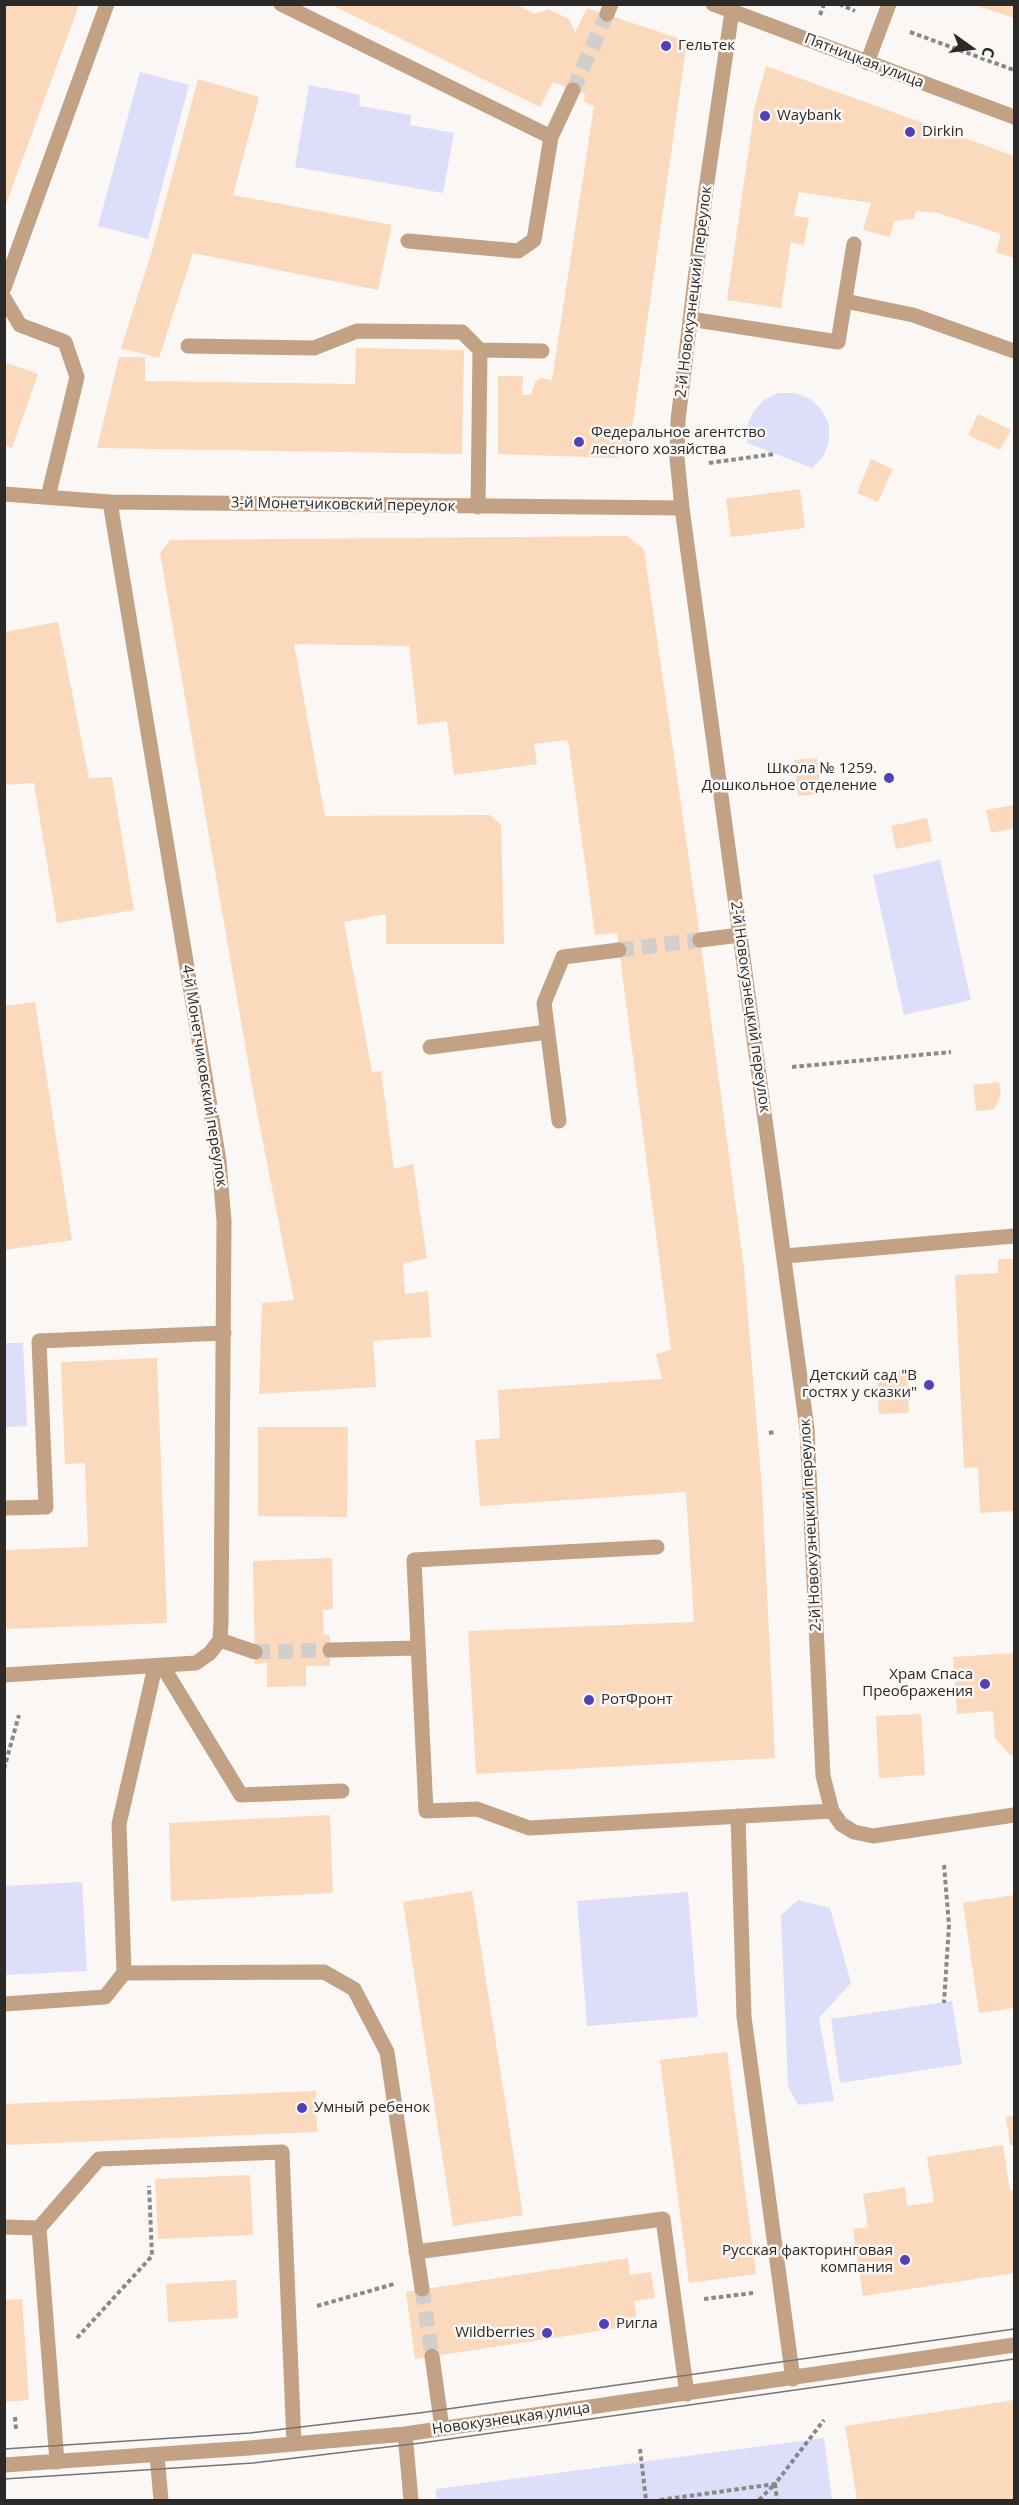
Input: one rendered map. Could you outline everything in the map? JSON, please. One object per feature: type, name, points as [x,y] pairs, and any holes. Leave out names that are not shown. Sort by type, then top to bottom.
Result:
[{"type":"street","points":[[4,288],[107,4]]},
{"type":"street","points":[[281,4],[551,137]]},
{"type":"street","name":"Пятницкая улица","points":[[713,4],[1014,117]]},
{"type":"street","points":[[867,63],[889,4]]},
{"type":"street","name":"2-й Новокузнецкий переулок","points":[[732,11],[690,319],[678,420],[677,458],[807,1429],[823,1776],[832,1811]]},
{"type":"street","points":[[408,241],[518,251],[534,240],[551,137],[573,90]]},
{"type":"street","points":[[690,319],[838,342],[854,244]]},
{"type":"street","points":[[4,298],[20,325],[65,342],[77,377],[48,498]]},
{"type":"street","points":[[845,301],[913,315],[1014,351]]},
{"type":"street","points":[[188,346],[314,348],[357,331],[462,332],[480,350],[542,351]]},
{"type":"street","points":[[478,507],[480,350]]},
{"type":"street","name":"3-й Монетчиковский переулок","points":[[4,494],[110,502],[682,508]]},
{"type":"street","name":"4-й Монетчиковский переулок","points":[[110,502],[219,1161],[224,1221],[220,1640]]},
{"type":"street","points":[[700,940],[740,935]]},
{"type":"street","points":[[559,1122],[544,1003],[563,957],[619,950]]},
{"type":"street","points":[[430,1047],[548,1032]]},
{"type":"street","points":[[785,1256],[1014,1236]]},
{"type":"street","points":[[4,1508],[46,1507],[39,1341],[224,1333]]},
{"type":"street","points":[[657,1547],[414,1560],[426,1811],[477,1809],[530,1828],[832,1811],[841,1824],[854,1832],[873,1836],[1014,1815]]},
{"type":"street","points":[[4,1675],[196,1663],[210,1653],[220,1640],[255,1652]]},
{"type":"street","points":[[330,1650],[418,1648]]},
{"type":"street","points":[[159,1667],[241,1795],[342,1791]]},
{"type":"street","points":[[4,2004],[105,1997],[124,1973],[119,1824],[159,1667]]},
{"type":"street","points":[[738,1816],[744,2017],[792,2379]]},
{"type":"street","points":[[124,1973],[324,1972],[354,1989],[387,2052],[421,2283]]},
{"type":"street","points":[[57,2462],[39,2228],[99,2159],[282,2152],[294,2444]]},
{"type":"street","points":[[416,2252],[663,2219],[687,2394]]},
{"type":"street","points":[[4,2227],[39,2228]]},
{"type":"street","name":"Новокузнецкая улица","points":[[4,2465],[157,2455],[405,2434],[1014,2345]]},
{"type":"street","points":[[432,2356],[442,2428]]},
{"type":"street","points":[[405,2434],[411,2500]]},
{"type":"street","points":[[157,2455],[161,2500]]},
{"type":"path","points":[[839,4],[1014,70]]},
{"type":"path","points":[[709,463],[774,454]]},
{"type":"path","points":[[792,1067],[951,1052]]},
{"type":"path","points":[[769,1433],[775,1432]]},
{"type":"path","points":[[4,1769],[19,1714]]},
{"type":"path","points":[[944,1865],[949,1925],[944,2003]]},
{"type":"path","points":[[50,2367],[152,2256],[148,2156]]},
{"type":"path","points":[[288,2314],[421,2283]]},
{"type":"path","points":[[674,2303],[780,2289]]},
{"type":"path","points":[[15,2417],[16,2430]]},
{"type":"path","points":[[759,2500],[776,2484],[824,2421]]},
{"type":"path","points":[[640,2449],[646,2500]]},
{"type":"path","points":[[660,2500],[776,2484]]},
{"type":"path","points":[[776,2484],[777,2500]]},
{"type":"shaded area","points":[[140,72],[189,85],[148,239],[98,226]]},
{"type":"shaded area","points":[[309,85],[360,95],[359,106],[411,115],[410,125],[454,133],[443,193],[295,167]]},
{"type":"shaded area","points":[[778,393],[795,393],[810,399],[822,410],[829,425],[829,441],[823,457],[812,468],[747,443],[747,427],[753,412],[764,400]]},
{"type":"shaded area","points":[[940,860],[971,1000],[904,1015],[873,875]]},
{"type":"shaded area","points":[[5,1343],[23,1343],[27,1426],[5,1427]]},
{"type":"shaded area","points":[[82,1882],[87,1971],[5,1975],[5,1886]]},
{"type":"shaded area","points":[[688,1892],[698,2017],[587,2026],[577,1901]]},
{"type":"shaded area","points":[[798,1900],[830,1908],[851,1983],[819,2018],[834,2101],[798,2105],[788,2086],[781,1915]]},
{"type":"shaded area","points":[[952,2001],[962,2064],[840,2083],[831,2019]]},
{"type":"shaded area","points":[[824,2438],[832,2500],[436,2500],[436,2489]]},
{"type":"building","points":[[330,4],[516,4],[534,14],[548,9],[569,19],[575,33],[587,8],[687,41],[629,450],[617,458],[498,454],[498,376],[523,376],[522,395],[531,395],[535,382],[541,378],[552,380],[594,106],[584,102],[585,94],[553,82],[540,107]]},
{"type":"building","points":[[1014,4],[1014,18],[975,5]]},
{"type":"building","points":[[4,5],[79,5],[5,207],[4,207]]},
{"type":"building","points":[[766,66],[1014,156],[1014,258],[996,252],[1001,234],[938,213],[916,211],[914,219],[894,221],[890,237],[863,230],[871,203],[799,192],[794,216],[809,218],[804,245],[791,242],[781,308],[727,300],[755,106]]},
{"type":"building","points":[[198,79],[259,97],[233,195],[392,225],[378,290],[193,253],[159,358],[121,348],[152,251]]},
{"type":"building","points":[[356,348],[464,350],[462,454],[97,448],[119,357],[145,357],[145,381],[355,384]]},
{"type":"building","points":[[4,362],[38,374],[12,448],[4,445]]},
{"type":"building","points":[[978,414],[1011,430],[1000,450],[968,435]]},
{"type":"building","points":[[871,459],[893,469],[878,502],[857,493]]},
{"type":"building","points":[[800,489],[805,528],[731,537],[726,499]]},
{"type":"building","points":[[627,536],[644,549],[698,922],[744,1268],[762,1488],[775,1758],[476,1774],[468,1631],[694,1622],[686,1492],[480,1506],[475,1440],[500,1438],[498,1390],[662,1379],[656,1354],[671,1350],[617,933],[595,935],[568,740],[534,744],[537,764],[454,775],[447,721],[418,725],[409,646],[294,644],[325,816],[490,815],[501,825],[504,944],[386,944],[386,914],[344,922],[372,1072],[381,1071],[394,1169],[413,1164],[427,1258],[403,1264],[405,1294],[428,1291],[431,1337],[373,1341],[376,1387],[259,1394],[262,1303],[294,1300],[255,1102],[160,553],[170,540]]},
{"type":"building","points":[[58,622],[89,778],[112,777],[134,910],[57,923],[34,783],[4,785],[4,632]]},
{"type":"building","points":[[817,758],[821,794],[798,796],[794,760]]},
{"type":"building","points":[[1014,805],[1014,828],[991,833],[986,810]]},
{"type":"building","points":[[927,818],[932,841],[896,849],[891,826]]},
{"type":"building","points":[[35,1002],[72,1240],[4,1250],[4,1006]]},
{"type":"building","points":[[999,1082],[1001,1094],[994,1109],[976,1111],[973,1085]]},
{"type":"building","points":[[998,1259],[1014,1259],[1014,1511],[980,1513],[978,1467],[964,1468],[955,1275],[998,1273]]},
{"type":"building","points":[[157,1358],[167,1623],[4,1629],[4,1550],[88,1547],[85,1463],[65,1464],[61,1362]]},
{"type":"building","points":[[907,1369],[909,1413],[879,1414],[876,1371]]},
{"type":"building","points":[[258,1427],[348,1427],[347,1517],[258,1516]]},
{"type":"building","points":[[332,1558],[333,1609],[323,1610],[324,1635],[330,1635],[330,1666],[306,1666],[306,1686],[267,1687],[267,1663],[255,1664],[253,1561]]},
{"type":"building","name":"Храм Спаса Преображения","points":[[1014,1653],[1014,1756],[1011,1756],[995,1738],[993,1711],[957,1714],[953,1657]]},
{"type":"building","points":[[921,1714],[925,1775],[879,1778],[876,1716]]},
{"type":"building","points":[[330,1815],[333,1893],[171,1901],[169,1823]]},
{"type":"building","points":[[472,1891],[523,2215],[453,2226],[403,1902]]},
{"type":"building","points":[[1014,1895],[1014,2008],[979,2013],[963,1903]]},
{"type":"building","points":[[727,2052],[756,2274],[689,2283],[660,2060]]},
{"type":"building","points":[[316,2091],[317,2132],[5,2145],[5,2104]]},
{"type":"building","points":[[1014,2116],[1014,2145],[1010,2145],[1006,2117]]},
{"type":"building","points":[[1003,2145],[1010,2191],[1014,2190],[1014,2273],[863,2296],[853,2229],[868,2227],[863,2194],[905,2187],[907,2206],[934,2202],[927,2157]]},
{"type":"building","points":[[250,2175],[253,2235],[158,2239],[155,2179]]},
{"type":"building","points":[[628,2258],[630,2275],[651,2272],[655,2298],[634,2301],[638,2325],[415,2359],[406,2292]]},
{"type":"building","points":[[236,2280],[238,2318],[168,2322],[166,2284]]},
{"type":"building","points":[[22,2299],[29,2400],[4,2402],[4,2300]]},
{"type":"building","points":[[1014,2400],[1014,2500],[857,2500],[845,2426]]},
{"type":"tunnel","points":[[573,90],[607,14]]},
{"type":"tunnel","points":[[619,950],[700,940]]},
{"type":"tunnel","points":[[255,1652],[330,1650]]},
{"type":"tunnel","points":[[422,2289],[432,2356]]},
{"type":"tram line","points":[[4,2449],[250,2433],[419,2413],[1014,2329]]},
{"type":"tram line","points":[[4,2479],[253,2463],[421,2443],[1014,2359]]},
{"type":"place","name":"Гельтек","points":[[666,46]]},
{"type":"place","name":"Waybank","points":[[765,116]]},
{"type":"place","name":"Dirkin","points":[[910,132]]},
{"type":"place","name":"Федеральное агентство лесного хозяйства","points":[[579,442]]},
{"type":"place","name":"Школа № 1259. Дошкольное отделение","points":[[889,778]]},
{"type":"place","name":"Детский сад \"В гостях у сказки\"","points":[[929,1385]]},
{"type":"place","name":"Храм Спаса Преображения","points":[[985,1684]]},
{"type":"place","name":"РотФронт","points":[[589,1700]]},
{"type":"place","name":"Умный ребенок","points":[[302,2108]]},
{"type":"place","name":"Русская факторинговая компания","points":[[905,2260]]},
{"type":"place","name":"Ригла","points":[[604,2324]]},
{"type":"place","name":"Wildberries","points":[[547,2333]]}]
